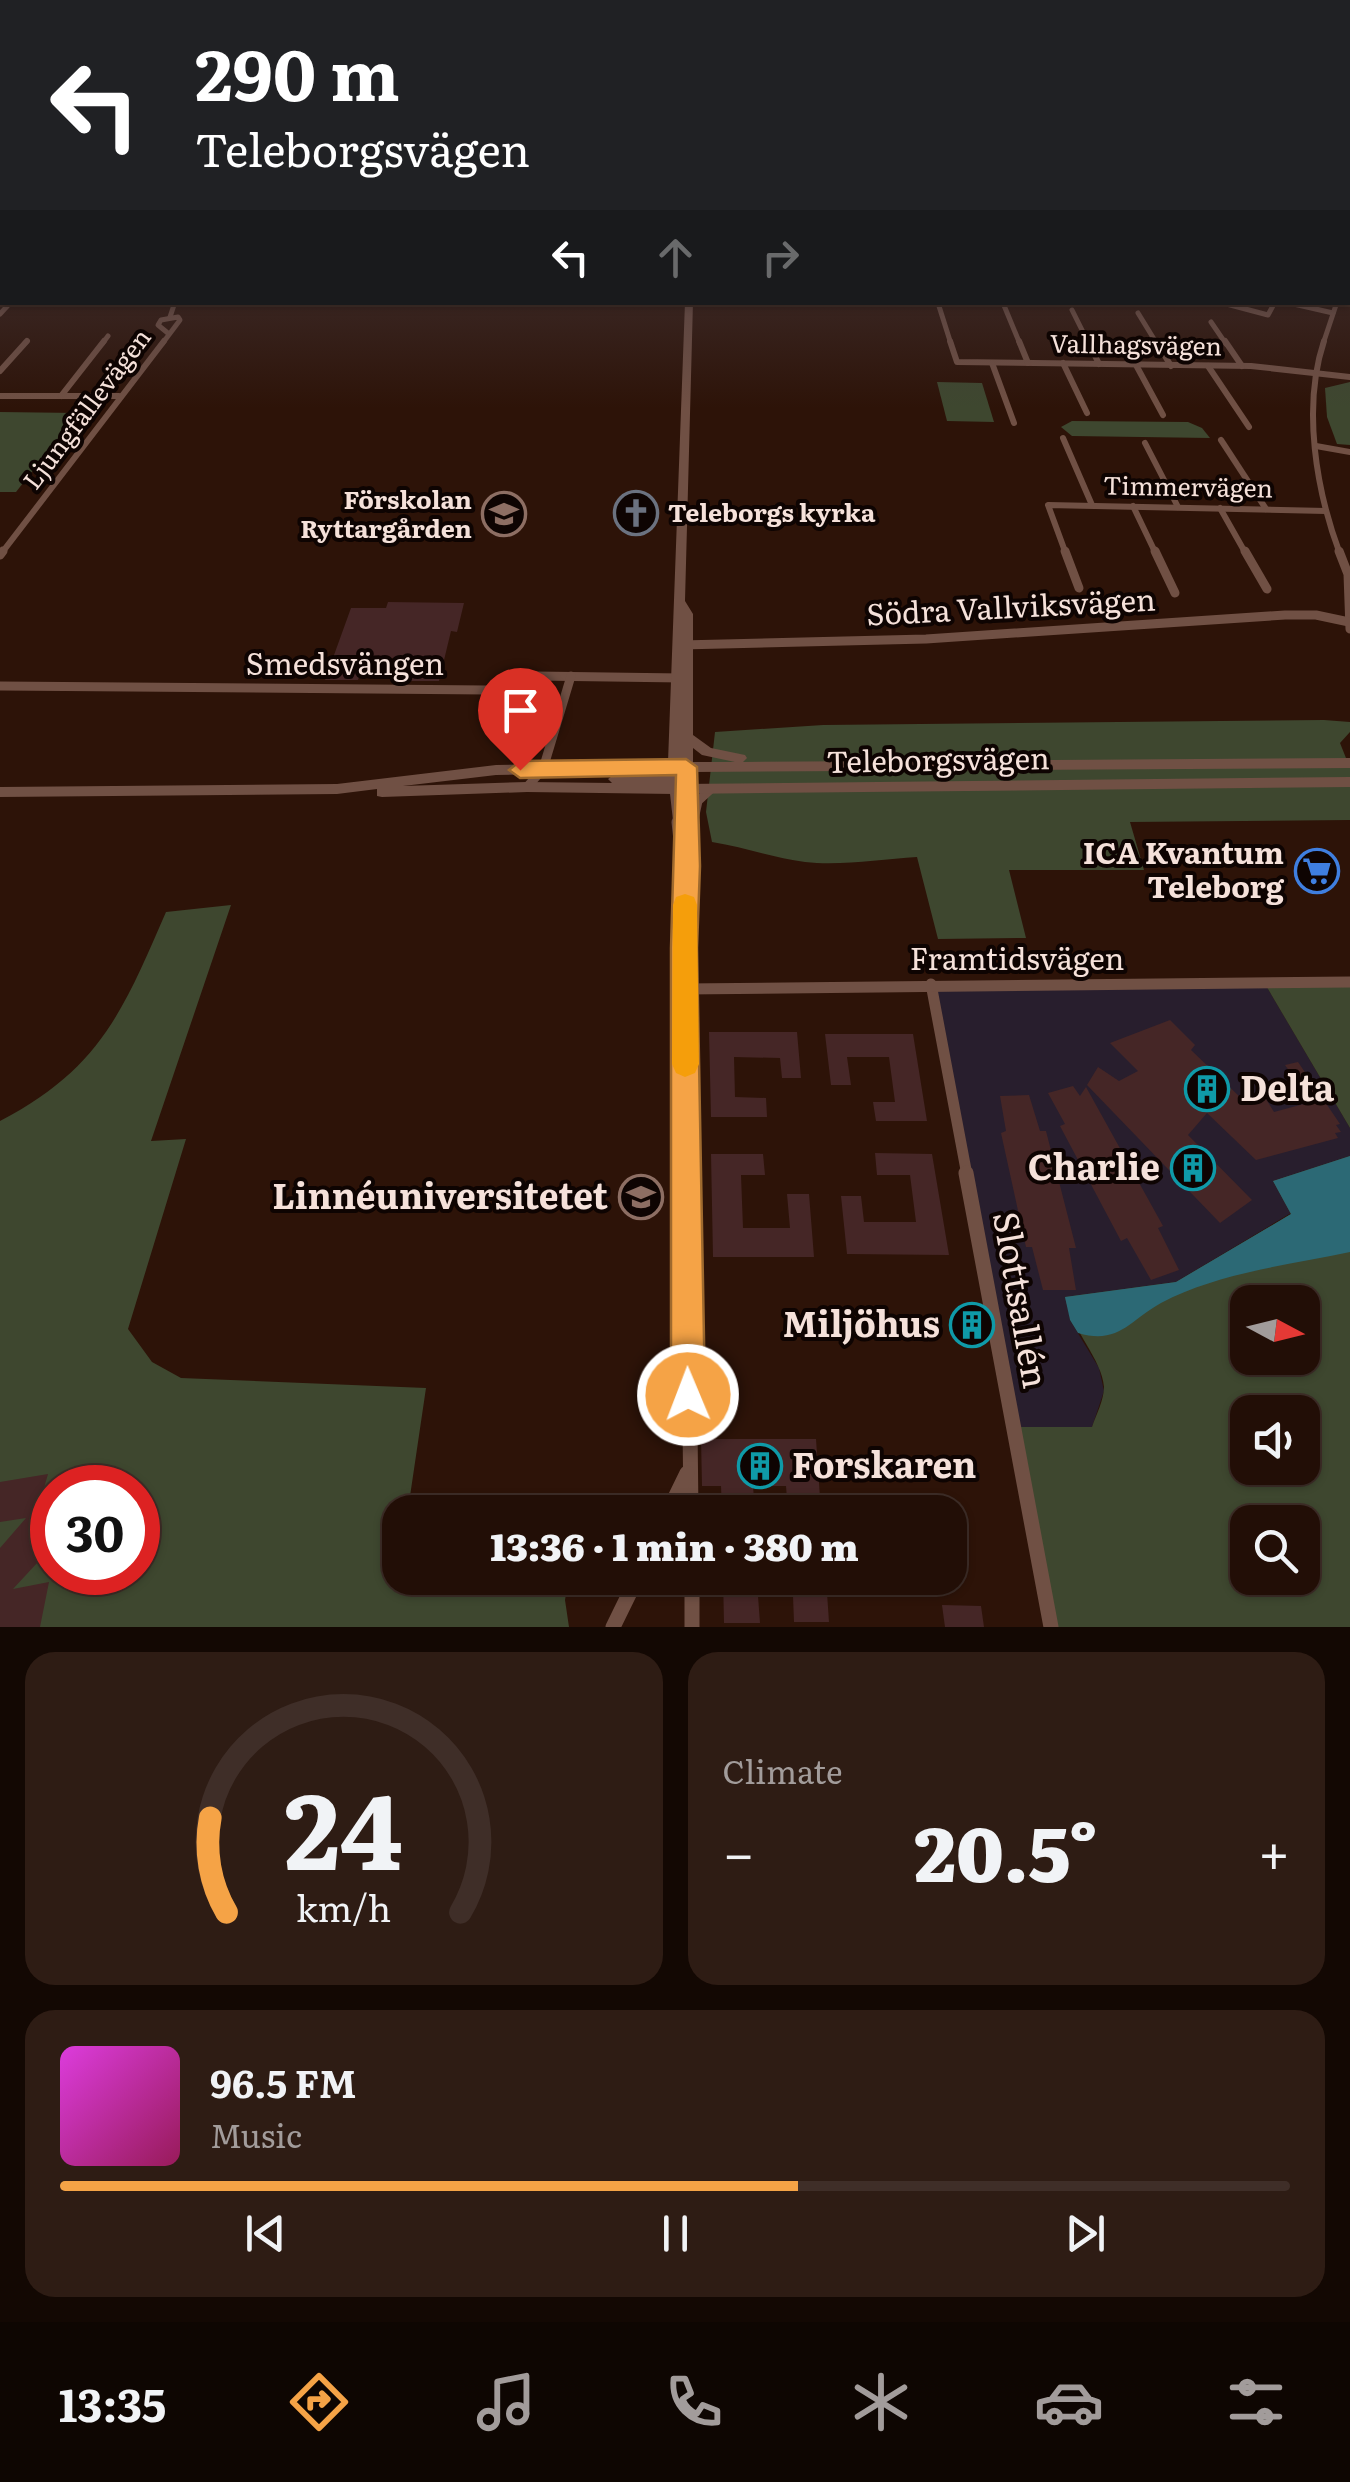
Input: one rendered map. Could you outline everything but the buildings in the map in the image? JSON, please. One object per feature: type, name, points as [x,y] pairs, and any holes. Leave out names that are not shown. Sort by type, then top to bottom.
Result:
[{"type":"main road","points":[[679,777],[689,305]]},
{"type":"main road","points":[[679,777],[687,737],[681,678]]},
{"type":"main road","points":[[687,737],[717,755],[758,758],[784,765]]},
{"type":"main road","name":"Teleborgsvägen","points":[[337,789],[360,792],[527,787],[679,777],[784,765],[1350,763]]},
{"type":"main road","name":"Teleborgsvägen","points":[[0,792],[337,789],[544,769],[679,777],[711,789],[1350,782]]},
{"type":"street","points":[[170,316],[174,305]]},
{"type":"street","name":"Vallhagsvägen","points":[[938,305],[957,361],[1242,366],[1350,377]]},
{"type":"street","points":[[1004,305],[1028,363]]},
{"type":"street","points":[[1231,305],[1268,314],[1273,305]]},
{"type":"street","points":[[1298,305],[1332,314]]},
{"type":"street","points":[[1335,305],[1312,395],[1326,511],[1348,574],[1350,630]]},
{"type":"street","points":[[1072,310],[1099,364]]},
{"type":"street","points":[[1138,312],[1170,366]]},
{"type":"street","name":"Ljungfällevägen","points":[[0,556],[118,396],[169,334],[180,320],[170,316],[158,325],[169,334]]},
{"type":"street","points":[[1211,322],[1242,366]]},
{"type":"street","points":[[61,396],[108,336]]},
{"type":"street","points":[[0,371],[28,341]]},
{"type":"street","points":[[992,363],[1014,423]]},
{"type":"street","points":[[1063,363],[1087,413]]},
{"type":"street","points":[[1136,365],[1163,415]]},
{"type":"street","points":[[1208,366],[1249,427]]},
{"type":"street","points":[[0,396],[118,396]]},
{"type":"street","points":[[1063,438],[1092,505]]},
{"type":"street","points":[[1222,440],[1266,508]]},
{"type":"street","points":[[1145,443],[1178,507]]},
{"type":"street","points":[[1316,446],[1350,452]]},
{"type":"street","name":"Timmervägen","points":[[1079,588],[1048,505],[1326,511]]},
{"type":"street","points":[[1134,506],[1175,593]]},
{"type":"street","points":[[1220,508],[1267,589]]},
{"type":"street","name":"Södra Vallviksvägen","points":[[682,645],[926,639],[1285,615],[1316,615],[1349,622]]},
{"type":"street","name":"Smedsvängen","points":[[0,686],[487,690],[536,676],[681,678]]},
{"type":"street","points":[[527,787],[544,769],[571,676]]},
{"type":"street","points":[[679,777],[688,844]]},
{"type":"street","points":[[679,777],[679,870],[685,894]]},
{"type":"street","points":[[690,1495],[685,894],[688,844],[696,805],[711,789]]},
{"type":"street","name":"Framtidsvägen","points":[[684,988],[1350,982]]},
{"type":"street","name":"Slottsallén","points":[[931,984],[1051,1627]]},
{"type":"street","points":[[676,1495],[690,1467]]},
{"type":"street","points":[[614,1627],[629,1595]]},
{"type":"street","points":[[692,1595],[692,1627]]},
{"type":"shaded area","points":[[1265,984],[1350,1128],[1350,1156],[1273,1181],[1291,1213],[1176,1282],[1066,1297],[1070,1320],[1099,1368],[1104,1391],[1092,1427],[1013,1427],[933,986]]},
{"type":"green space","points":[[937,382],[982,383],[994,422],[947,421]]},
{"type":"green space","points":[[1350,382],[1350,445],[1337,444],[1327,417],[1325,388]]},
{"type":"green space","points":[[0,412],[78,413],[16,492],[0,492]]},
{"type":"green space","points":[[1072,421],[1188,422],[1202,428],[1210,438],[1072,436],[1061,427]]},
{"type":"green space","points":[[1350,722],[1350,732],[1340,743],[1350,768],[1350,820],[1130,822],[1144,870],[1009,870],[1026,938],[938,939],[917,857],[833,863],[781,858],[712,842],[706,812],[715,732],[823,725]]},
{"type":"green space","points":[[231,905],[151,1141],[186,1139],[128,1329],[152,1362],[181,1378],[426,1388],[410,1495],[382,1495],[382,1595],[566,1595],[569,1627],[0,1627],[0,1121],[34,1101],[85,1058],[121,1008],[166,912]]},
{"type":"green space","points":[[1265,984],[1350,985],[1350,1128]]},
{"type":"green space","points":[[1350,1156],[1350,1627],[1051,1627],[1013,1427],[1092,1427],[1103,1397],[1102,1376],[1065,1297],[1176,1282],[1291,1214],[1273,1181]]},
{"type":"water","points":[[1350,1156],[1350,1252],[1206,1284],[1161,1303],[1114,1333],[1078,1333],[1070,1320],[1065,1297],[1176,1282],[1291,1214],[1273,1181]]},
{"type":"slow traffic","points":[[685,905],[685,1064]]},
{"type":"place","name":"Teleborgs kyrka","points":[[636,513]]},
{"type":"place","name":"Förskolan Ryttargården","points":[[504,514]]},
{"type":"place","name":"ICA Kvantum Teleborg","points":[[1317,871]]},
{"type":"place","name":"Delta","points":[[1207,1089]]},
{"type":"place","name":"Charlie","points":[[1193,1168]]},
{"type":"place","name":"Linnéuniversitetet","points":[[641,1197]]},
{"type":"place","name":"Miljöhus","points":[[972,1325]]},
{"type":"place","name":"Forskaren","points":[[760,1466]]},
{"type":"route","points":[[520,770],[686,767],[688,1395]]}]
